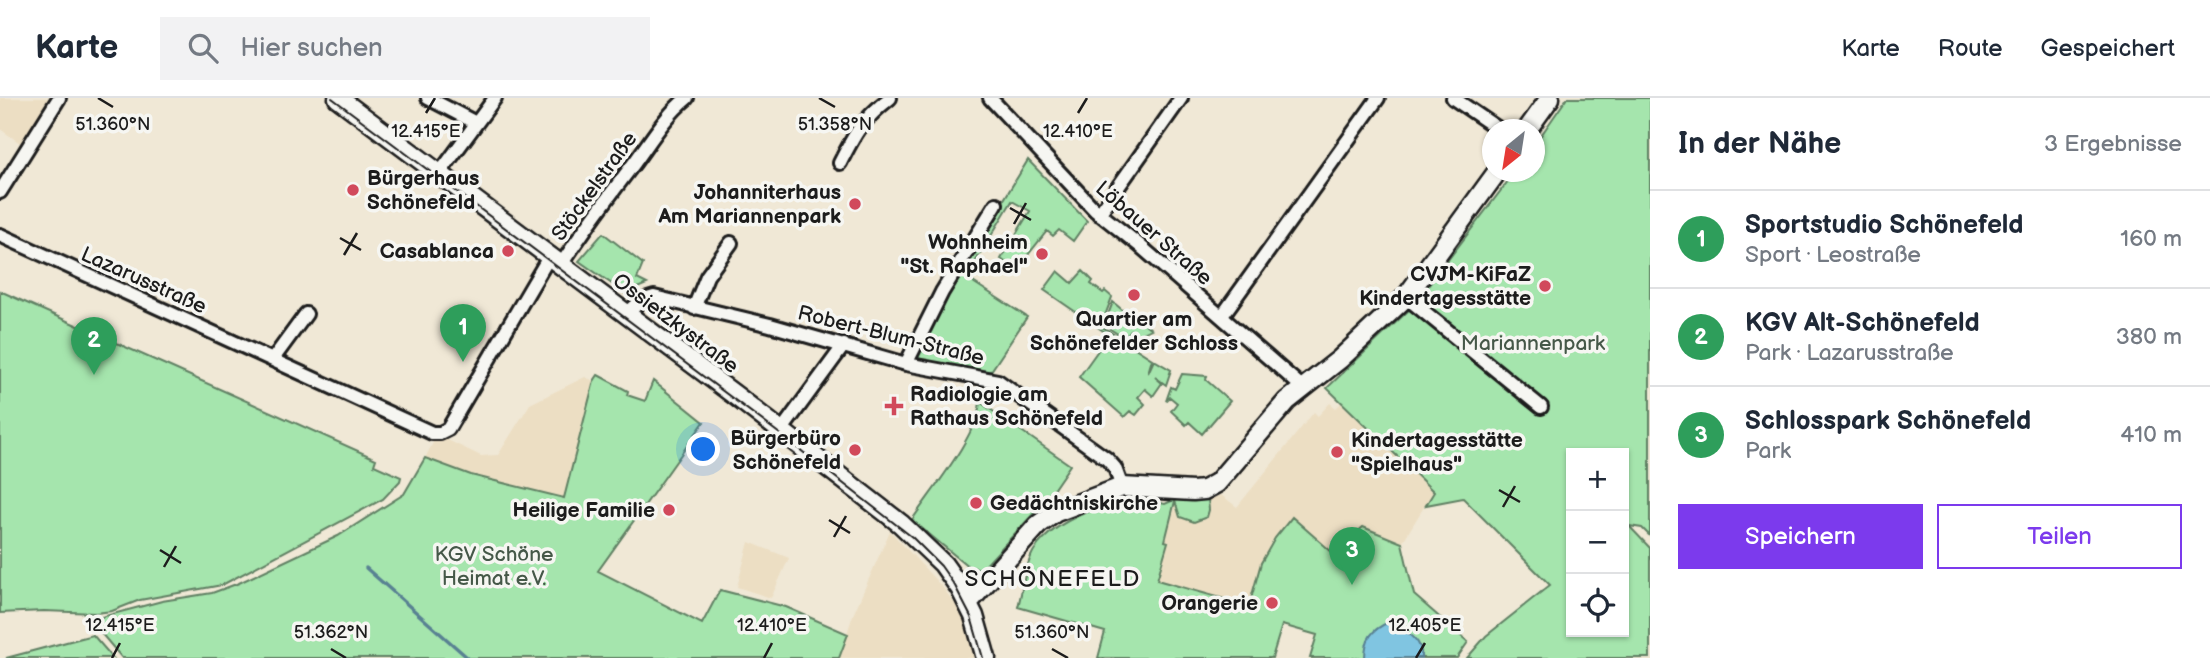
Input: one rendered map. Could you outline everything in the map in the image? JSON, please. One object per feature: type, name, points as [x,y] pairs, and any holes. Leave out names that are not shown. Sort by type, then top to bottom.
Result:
[{"type":"main road","name":"Ossietzkystraße","points":[[338,98],[781,430],[914,535],[943,564],[968,603],[979,629],[986,658]]},
{"type":"main road","points":[[1535,119],[1549,98]]},
{"type":"main road","points":[[968,603],[1038,525],[1056,512],[1122,487],[1193,491],[1215,485],[1226,475],[1263,426],[1302,387],[1340,359],[1406,297],[1490,182]]},
{"type":"street","points":[[0,191],[59,98]]},
{"type":"street","points":[[428,98],[476,124]]},
{"type":"street","points":[[439,174],[495,98]]},
{"type":"street","name":"Stöckelstraße","points":[[432,433],[448,429],[555,261],[590,222],[672,103],[687,98]]},
{"type":"street","points":[[840,163],[858,127],[890,98]]},
{"type":"street","name":"Löbauer Straße","points":[[990,98],[1099,214],[1222,316],[1302,387]]},
{"type":"street","points":[[1099,214],[1181,98]]},
{"type":"street","points":[[1222,316],[1378,98]]},
{"type":"street","points":[[1453,98],[1484,119]]},
{"type":"street","points":[[906,364],[942,292],[996,204]]},
{"type":"street","name":"Lazarusstraße","points":[[0,235],[432,433]]},
{"type":"street","points":[[694,307],[707,276],[731,243]]},
{"type":"street","name":"Robert-Blum-Straße","points":[[626,314],[641,301],[654,297],[844,345],[906,364],[998,381],[1107,459],[1115,468],[1122,487]]},
{"type":"street","points":[[1406,297],[1541,407]]},
{"type":"street","points":[[273,359],[306,314]]},
{"type":"street","points":[[781,430],[844,345]]},
{"type":"shaded area","points":[[0,98],[51,98],[23,145],[0,129]]},
{"type":"shaded area","points":[[585,377],[594,381],[564,499],[471,475],[425,458],[437,435],[481,456],[498,455],[530,404]]},
{"type":"shaded area","name":"Kindertagesstätte \"Spielhaus\"","points":[[1330,403],[1336,408],[1341,403],[1433,492],[1402,543],[1363,527],[1333,553],[1293,518],[1261,563],[1249,606],[1157,580],[1168,543],[1165,541],[1175,500],[1208,500],[1221,495],[1237,507],[1314,412],[1318,416]]},
{"type":"shaded area","points":[[890,531],[944,589],[962,614],[975,658],[839,658],[853,615]]},
{"type":"shaded area","points":[[749,542],[789,558],[771,598],[737,587]]},
{"type":"green space","name":"Mariannenpark","points":[[1567,98],[1650,98],[1650,536],[1642,528],[1629,526],[1650,548],[1650,658],[1467,658],[1486,636],[1550,585],[1463,498],[1426,505],[1434,492],[1327,388],[1412,307],[1507,182],[1545,182],[1545,130]]},
{"type":"green space","points":[[1028,160],[1087,221],[1073,241],[1059,230],[1053,236],[1047,231],[1016,270],[1001,259],[1030,211],[1012,201],[971,269],[964,265]]},
{"type":"green space","points":[[603,233],[643,264],[637,279],[647,284],[625,293],[579,261]]},
{"type":"green space","points":[[1058,271],[1072,283],[1083,271],[1093,281],[1091,284],[1112,297],[1101,326],[1152,359],[1148,373],[1154,360],[1171,370],[1166,385],[1155,377],[1162,383],[1153,396],[1145,389],[1138,397],[1145,404],[1136,415],[1130,411],[1124,417],[1079,377],[1109,335],[1044,290]]},
{"type":"green space","points":[[959,273],[1027,317],[991,371],[972,373],[913,361],[937,309]]},
{"type":"green space","points":[[0,291],[376,459],[374,465],[401,477],[400,481],[383,499],[222,585],[140,600],[112,611],[0,613]]},
{"type":"green space","points":[[1113,302],[1134,320],[1136,317],[1151,329],[1136,336],[1131,330],[1124,338],[1104,325]]},
{"type":"green space","points":[[1182,374],[1207,376],[1206,380],[1230,401],[1202,434],[1189,422],[1186,425],[1171,411],[1177,403],[1170,397],[1166,401],[1171,387],[1175,389]]},
{"type":"green space","name":"KGV Schöne Heimat e.V.","points":[[598,375],[628,391],[627,395],[645,401],[653,381],[704,422],[598,571],[702,624],[720,590],[786,607],[848,634],[839,658],[122,658],[90,620],[162,601],[212,593],[338,536],[404,494],[425,458],[471,475],[564,498],[594,381]]},
{"type":"green space","points":[[980,402],[1070,465],[1046,500],[982,569],[969,567],[912,520],[971,431]]},
{"type":"green space","points":[[1143,499],[1165,504],[1176,499],[1208,499],[1207,517],[1194,522],[1180,517],[1175,501],[1165,541],[1168,542],[1157,580],[1249,606],[1261,563],[1275,538],[1292,517],[1333,553],[1363,527],[1402,543],[1414,595],[1468,642],[1457,658],[1310,658],[1317,635],[1282,625],[1272,658],[1098,658],[1105,632],[1018,607],[1029,561],[1044,538],[1083,514],[1114,503]]},
{"type":"green space","points":[[93,635],[113,658],[6,658]]},
{"type":"water","points":[[1389,622],[1416,640],[1421,658],[1365,658],[1370,636]]},
{"type":"waterway","points":[[366,568],[468,658]]},
{"type":"tram line","points":[[332,98],[776,431],[912,537],[941,566],[955,586],[971,617],[983,658]]},
{"type":"place","name":"Bürgerhaus Schönefeld","points":[[353,190]]},
{"type":"place","name":"Johanniterhaus Am Mariannenpark","points":[[855,204]]},
{"type":"place","name":"Casablanca","points":[[508,251]]},
{"type":"place","name":"Wohnheim \"St. Raphael\"","points":[[1042,254]]},
{"type":"place","name":"CVJM-KiFaZ Kindertagesstätte","points":[[1545,286]]},
{"type":"place","name":"Quartier am Schönefelder Schloss","points":[[1134,295]]},
{"type":"place","name":"Sportstudio Schönefeld","points":[[463,362]]},
{"type":"place","name":"KGV Alt-Schönefeld","points":[[94,375]]},
{"type":"place","name":"Radiologie am Rathaus Schönefeld","points":[[894,406]]},
{"type":"place","name":"Bürgerbüro Schönefeld","points":[[855,450]]},
{"type":"place","name":"Kindertagesstätte \"Spielhaus\"","points":[[1337,452]]},
{"type":"place","name":"Gedächtniskirche","points":[[976,503]]},
{"type":"place","name":"Heilige Familie","points":[[669,510]]},
{"type":"place","name":"Schlosspark Schönefeld","points":[[1352,585]]},
{"type":"place","name":"Orangerie","points":[[1272,603]]},
{"type":"district","name":"SCHÖNEFELD","points":[[1053,578]]}]
